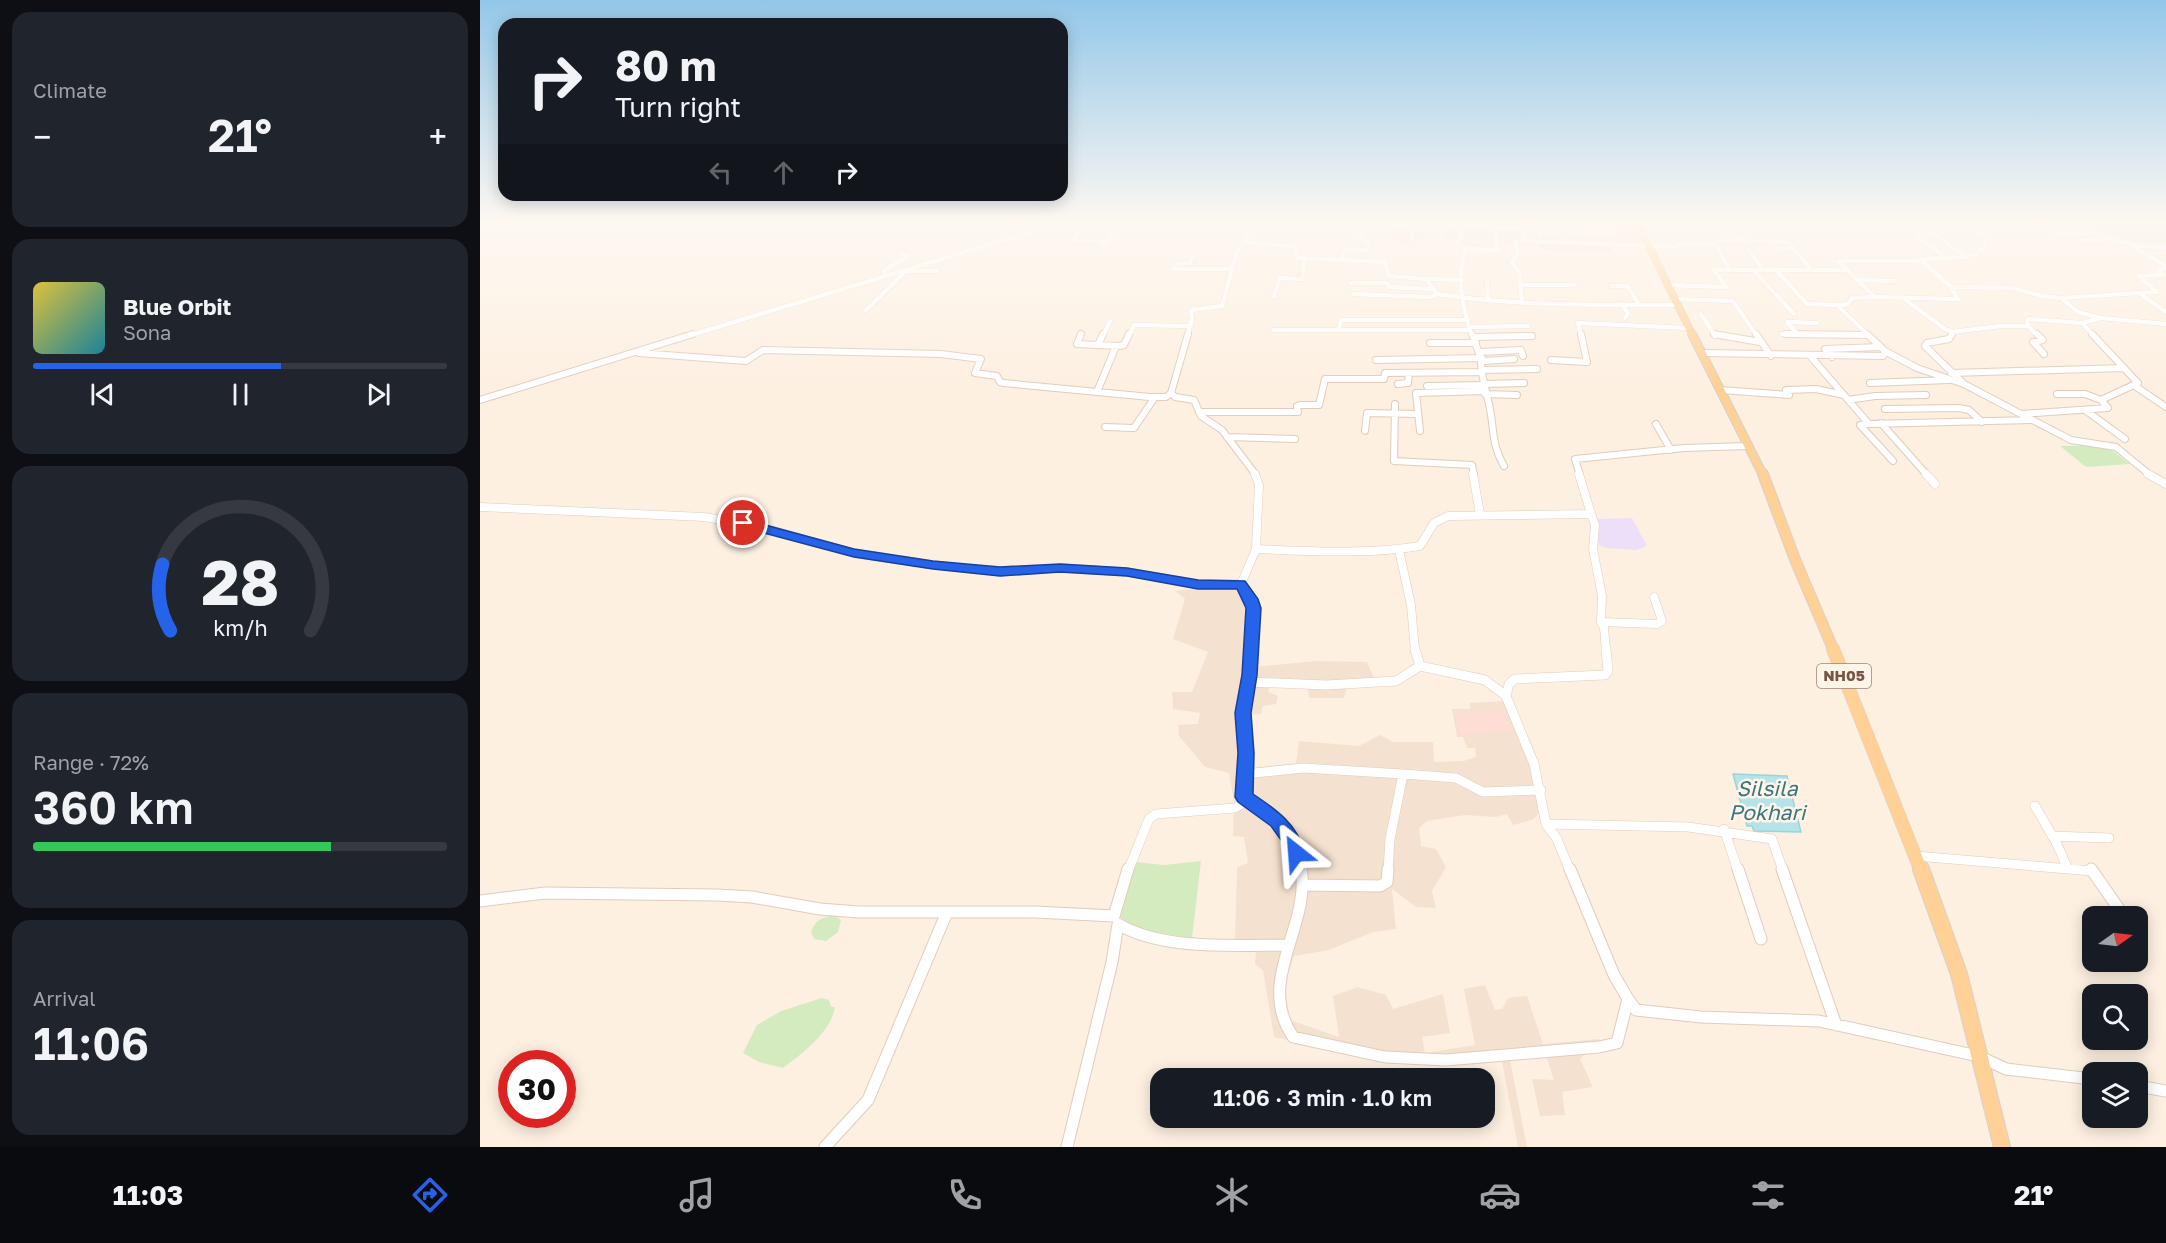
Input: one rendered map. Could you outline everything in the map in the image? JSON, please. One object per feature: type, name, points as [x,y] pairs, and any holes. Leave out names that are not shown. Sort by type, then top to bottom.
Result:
[{"type":"main road","name":"NH05","points":[[1663,278],[1769,487],[1800,574],[1808,587],[1916,856],[1959,974],[2002,1147]]},
{"type":"street","points":[[480,400],[875,278]]},
{"type":"street","points":[[866,310],[899,278]]},
{"type":"street","points":[[632,353],[746,361],[763,350],[941,354],[981,359],[975,373],[997,376],[1000,382],[1169,397],[1191,326],[1191,310],[1222,306],[1230,278]]},
{"type":"street","points":[[1274,296],[1280,278],[1302,278]]},
{"type":"street","points":[[1391,278],[1462,280],[1461,292],[1469,326],[1482,357],[1484,389],[1491,412],[1495,450],[1504,466]]},
{"type":"street","points":[[1518,278],[1522,301]]},
{"type":"street","points":[[1667,285],[1726,287],[1719,278]]},
{"type":"street","points":[[1760,278],[1794,314]]},
{"type":"street","points":[[1783,278],[1807,304],[1839,305],[1848,304],[1852,298],[1875,297],[1958,299],[1951,287],[1940,278]]},
{"type":"street","points":[[1854,278],[1875,297]]},
{"type":"street","points":[[1951,287],[2012,288],[2042,296],[2061,298],[2157,292],[2141,278]]},
{"type":"street","points":[[1426,279],[1437,294]]},
{"type":"street","points":[[1857,280],[1895,281]]},
{"type":"street","points":[[1351,282],[1387,283],[1389,287],[1432,289]]},
{"type":"street","points":[[1487,282],[1488,299]]},
{"type":"street","points":[[1519,285],[1574,285]]},
{"type":"street","points":[[1611,286],[1627,286],[1639,304]]},
{"type":"street","points":[[2139,293],[2166,312]]},
{"type":"street","points":[[1353,294],[1431,297],[1437,294],[1463,298],[1622,304],[1733,301],[1771,356]]},
{"type":"street","points":[[1902,297],[1945,329],[1953,332],[2001,326],[2028,326]]},
{"type":"street","points":[[2061,298],[2078,312],[2101,318],[2166,324]]},
{"type":"street","points":[[1622,304],[1628,314],[1625,318]]},
{"type":"street","points":[[1839,305],[1883,351],[1931,373],[1950,374]]},
{"type":"street","points":[[1701,314],[1716,336],[1747,338],[1760,342]]},
{"type":"street","points":[[2044,354],[2032,342],[2043,340],[2028,326],[2029,318],[2082,323],[2101,318]]},
{"type":"street","points":[[1339,330],[1341,320],[1469,326]]},
{"type":"street","points":[[1098,345],[1110,321]]},
{"type":"street","points":[[1797,334],[1787,322],[1817,323]]},
{"type":"street","points":[[1551,360],[1587,362],[1578,323],[1688,328]]},
{"type":"street","points":[[2082,323],[2138,383],[2101,400]]},
{"type":"street","points":[[1081,334],[1077,344],[1116,346],[1124,345],[1134,325],[1191,326]]},
{"type":"street","points":[[1273,330],[1528,326]]},
{"type":"street","points":[[1953,332],[1949,339],[1927,343],[1925,346],[1950,374],[1964,384],[2071,440],[2116,447],[2148,474],[2166,484]]},
{"type":"street","points":[[1782,334],[1868,335]]},
{"type":"street","points":[[1430,344],[1532,336]]},
{"type":"street","points":[[1097,392],[1116,346]]},
{"type":"street","points":[[1832,357],[1825,349],[1883,351]]},
{"type":"street","points":[[1482,357],[1521,350],[1523,356]]},
{"type":"street","points":[[1703,353],[1832,357],[1883,351]]},
{"type":"street","points":[[1376,360],[1482,357],[1514,359]]},
{"type":"street","points":[[1811,357],[1869,424]]},
{"type":"street","points":[[1869,383],[1950,374],[2124,368]]},
{"type":"street","points":[[1199,412],[1298,412],[1297,406],[1319,405],[1325,379],[1384,379],[1385,373],[1537,369]]},
{"type":"street","points":[[1398,384],[1408,383],[1409,373]]},
{"type":"street","points":[[1931,373],[1950,374]]},
{"type":"street","points":[[1420,431],[1416,393],[1484,389],[1524,383]]},
{"type":"street","points":[[1427,386],[1484,389],[1517,395]]},
{"type":"street","points":[[2135,386],[2162,402],[2166,407]]},
{"type":"street","points":[[1720,390],[1789,395],[1786,390],[1816,389],[1846,397],[1926,395]]},
{"type":"street","points":[[1171,393],[1174,398],[1194,400],[1203,419],[1222,430],[1255,473],[1260,485],[1256,549],[1240,584]]},
{"type":"street","points":[[2021,414],[2108,408],[2101,400],[2085,394],[2057,394]]},
{"type":"street","points":[[1105,428],[1134,428],[1155,397]]},
{"type":"street","points":[[1395,404],[1394,461],[1472,465],[1480,514]]},
{"type":"street","points":[[1885,409],[1959,408],[1969,410],[1982,422]]},
{"type":"street","points":[[2085,410],[2126,439]]},
{"type":"street","points":[[1365,431],[1368,413],[1418,414]]},
{"type":"street","points":[[1893,461],[1860,425],[2031,420]]},
{"type":"street","points":[[1881,423],[1935,484]]},
{"type":"street","points":[[1656,424],[1671,450]]},
{"type":"street","points":[[1227,437],[1295,439]]},
{"type":"street","points":[[1506,696],[1509,684],[1515,679],[1605,675],[1608,671],[1604,628],[1601,622],[1602,596],[1593,549],[1595,525],[1575,459],[1747,446]]},
{"type":"street","points":[[480,507],[704,517],[755,526],[854,553],[933,565],[1000,572],[1060,568],[1127,572],[1198,584],[1240,584]]},
{"type":"street","points":[[1256,549],[1364,554],[1420,546],[1434,523],[1440,518],[1480,514],[1591,514]]},
{"type":"street","points":[[1399,550],[1411,605],[1415,654],[1420,666]]},
{"type":"street","points":[[1240,584],[1251,599],[1253,608],[1248,682],[1243,713],[1246,753],[1244,797],[1278,821],[1293,841],[1303,885],[1299,910],[1281,978],[1281,1011],[1285,1028],[1289,1033],[1293,1037],[1385,1057],[1446,1060],[1599,1047],[1617,1043],[1628,999]]},
{"type":"street","points":[[1601,622],[1657,624],[1662,621],[1654,597]]},
{"type":"street","points":[[1248,682],[1327,685],[1396,681],[1420,666],[1485,680],[1506,696],[1534,764],[1546,824],[1557,839],[1614,975],[1636,1010],[1701,1017],[1819,1021],[1978,1056],[2006,1069],[2082,1078]]},
{"type":"street","points":[[1244,774],[1264,770],[1313,768],[1456,778],[1482,792],[1541,790]]},
{"type":"street","points":[[1303,885],[1380,886],[1387,882],[1390,839],[1403,774]]},
{"type":"street","points":[[1067,1147],[1112,962],[1116,920],[1132,857],[1149,819],[1156,814],[1173,811],[1194,812],[1234,808],[1248,800]]},
{"type":"street","points":[[2035,806],[2067,867]]},
{"type":"street","points":[[1546,824],[1681,826],[1724,830],[1772,839],[1836,1025]]},
{"type":"street","points":[[1724,830],[1761,939]]},
{"type":"street","points":[[2052,836],[2109,838]]},
{"type":"street","points":[[1916,856],[2091,869],[2117,906]]},
{"type":"street","points":[[480,901],[545,893],[694,894],[752,897],[820,909],[859,912],[946,912],[1116,920],[1124,930],[1141,936],[1224,945],[1288,945]]},
{"type":"street","points":[[825,1147],[868,1100],[946,912]]},
{"type":"street","points":[[2148,1088],[2166,1091]]},
{"type":"shaded area","points":[[1632,518],[1647,546],[1636,550],[1606,548],[1597,544],[1597,519]]},
{"type":"shaded area","points":[[1210,587],[1242,591],[1249,616],[1245,668],[1316,661],[1367,662],[1375,680],[1347,686],[1344,698],[1309,698],[1308,687],[1270,685],[1268,692],[1278,696],[1276,704],[1263,706],[1261,714],[1247,715],[1249,768],[1296,763],[1299,741],[1359,746],[1380,735],[1393,742],[1433,742],[1434,762],[1464,761],[1476,757],[1475,748],[1467,748],[1463,737],[1457,737],[1452,709],[1470,709],[1470,703],[1504,701],[1526,752],[1541,812],[1532,820],[1513,825],[1507,814],[1496,817],[1465,815],[1427,821],[1419,828],[1421,846],[1436,849],[1446,867],[1432,891],[1436,908],[1416,907],[1392,889],[1396,929],[1373,932],[1329,950],[1294,956],[1284,984],[1290,1020],[1339,1037],[1333,996],[1358,987],[1386,995],[1393,1009],[1443,994],[1450,1033],[1422,1037],[1425,1053],[1475,1045],[1464,989],[1485,985],[1495,1010],[1502,1009],[1508,998],[1527,996],[1543,1044],[1600,1039],[1580,1059],[1593,1087],[1562,1092],[1565,1115],[1540,1116],[1532,1079],[1554,1080],[1546,1055],[1510,1060],[1527,1147],[1518,1147],[1502,1061],[1394,1063],[1274,1037],[1263,970],[1255,964],[1256,950],[1235,942],[1237,867],[1248,863],[1244,837],[1233,836],[1234,802],[1229,773],[1205,767],[1179,736],[1178,725],[1198,724],[1200,713],[1173,709],[1172,692],[1192,692],[1208,652],[1173,639],[1185,599],[1175,591]]},
{"type":"shaded area","points":[[1506,710],[1512,731],[1460,734],[1455,713]]},
{"type":"green space","points":[[2105,445],[2130,464],[2086,467],[2060,446]]},
{"type":"green space","points":[[1201,861],[1192,938],[1137,930],[1120,917],[1135,862],[1164,865]]},
{"type":"green space","points":[[835,916],[841,920],[838,932],[826,941],[814,939],[811,932],[817,922]]},
{"type":"green space","points":[[822,998],[829,1000],[831,1007],[835,1007],[828,1025],[815,1042],[783,1068],[759,1062],[743,1053],[757,1025],[781,1011]]},
{"type":"water","name":"Silsila Pokhari","points":[[1733,774],[1787,776],[1801,832],[1754,831],[1752,826],[1747,826]]},
{"type":"route","points":[[743,523],[854,553],[933,565],[1000,572],[1060,568],[1127,572],[1198,584],[1240,584],[1251,599],[1253,608],[1250,675],[1243,713],[1246,753],[1244,797],[1278,821],[1293,841],[1296,853]]}]
